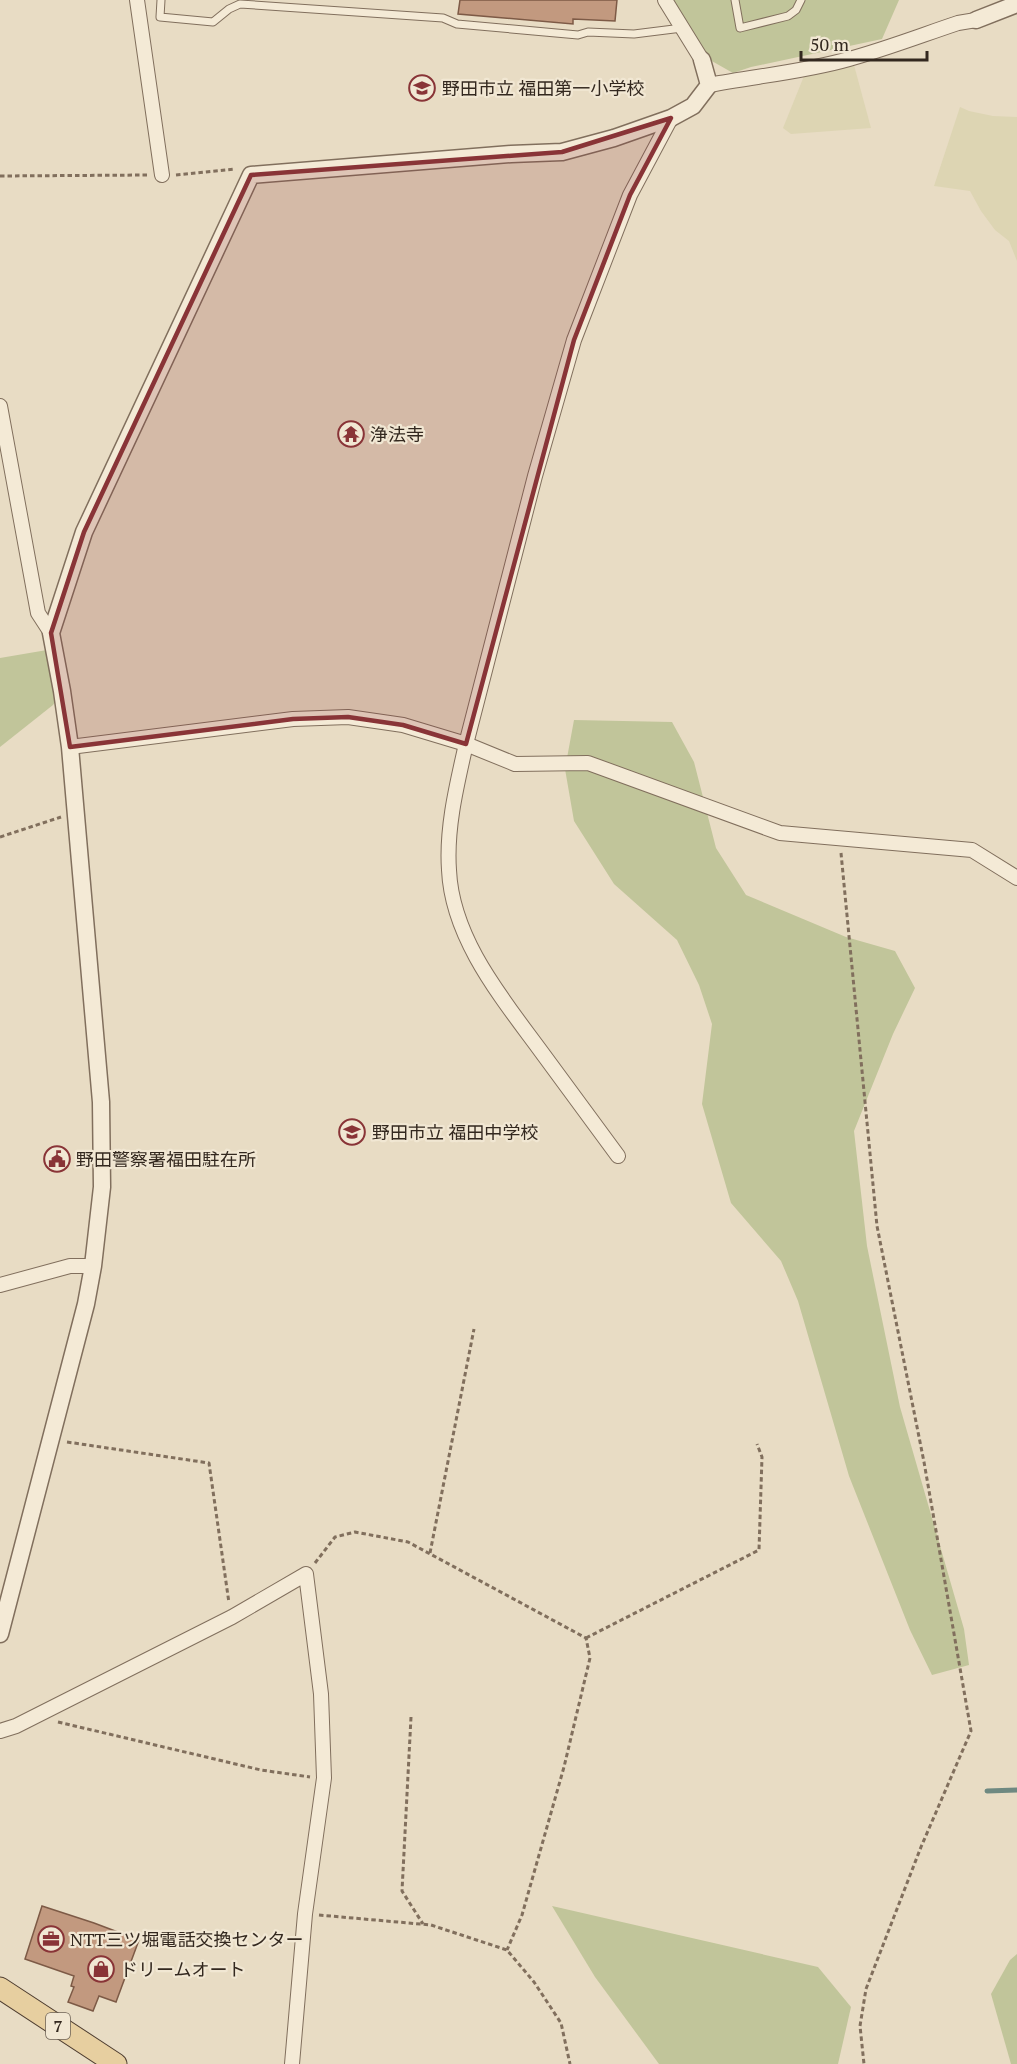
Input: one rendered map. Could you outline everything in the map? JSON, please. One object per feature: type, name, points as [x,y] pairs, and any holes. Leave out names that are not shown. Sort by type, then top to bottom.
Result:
[{"type":"main road","name":"7","points":[[0,1988],[116,2064]]},
{"type":"street","points":[[137,0],[162,175]]},
{"type":"street","points":[[665,0],[702,60],[709,85]]},
{"type":"street","points":[[51,633],[84,532],[251,175],[562,152],[614,138],[671,118],[693,106],[709,85],[807,69],[849,59],[958,22],[976,20],[1017,4]]},
{"type":"street","points":[[618,1156],[500,995],[474,952],[452,895],[448,871],[448,847],[466,744],[535,476],[574,340],[630,195],[671,118]]},
{"type":"street","points":[[0,406],[38,613],[51,633],[62,691],[70,747],[102,1102],[102,1187],[86,1304],[0,1634]]},
{"type":"street","points":[[70,747],[293,718],[348,717],[403,725],[466,744],[515,764],[588,763],[780,833],[972,850],[1017,878]]},
{"type":"street","points":[[0,1285],[70,1266],[93,1266]]},
{"type":"street","points":[[0,1731],[16,1726],[232,1617],[306,1574],[321,1694],[324,1779],[305,1914],[292,2064]]},
{"type":"lane","points":[[161,0],[160,17],[213,22],[240,3],[443,18],[457,24],[578,35],[588,32],[634,34],[682,28]]},
{"type":"lane","points":[[735,0],[740,28],[788,16],[796,10],[801,0]]},
{"type":"path","points":[[0,176],[185,175],[243,168],[251,175]]},
{"type":"path","points":[[0,837],[75,812]]},
{"type":"path","points":[[840,838],[877,1226],[924,1462],[971,1731],[921,1847],[866,1989],[860,2026],[864,2064]]},
{"type":"path","points":[[430,1554],[474,1329]]},
{"type":"path","points":[[51,1440],[208,1463],[232,1617]]},
{"type":"path","points":[[586,1638],[759,1550],[762,1457],[757,1444]]},
{"type":"path","points":[[306,1574],[335,1537],[355,1532],[408,1542],[586,1638]]},
{"type":"path","points":[[507,1950],[522,1915],[564,1767],[590,1658],[586,1638]]},
{"type":"path","points":[[33,1716],[261,1770],[324,1779]]},
{"type":"path","points":[[411,1717],[402,1891],[423,1924]]},
{"type":"path","points":[[305,1914],[431,1925],[507,1950],[534,1982],[561,2023],[570,2064]]},
{"type":"highlighted area","points":[[671,118],[630,195],[574,340],[466,744],[403,725],[348,717],[293,719],[70,747],[51,633],[84,532],[251,175],[562,152]]},
{"type":"shaded area","points":[[854,65],[871,128],[791,134],[783,128],[804,76]]},
{"type":"shaded area","points":[[960,107],[993,116],[1017,117],[1017,261],[1009,241],[995,230],[970,191],[934,186]]},
{"type":"green space","points":[[672,0],[899,0],[882,39],[751,67],[733,73],[710,60]]},
{"type":"green space","points":[[47,650],[66,685],[53,705],[0,747],[0,658]]},
{"type":"green space","points":[[574,720],[672,722],[694,762],[716,848],[746,895],[846,937],[895,951],[915,988],[893,1034],[854,1131],[867,1246],[900,1407],[964,1629],[969,1665],[932,1675],[910,1630],[849,1476],[798,1301],[781,1261],[731,1203],[702,1104],[712,1024],[699,985],[677,940],[614,884],[574,821],[565,769]]},
{"type":"green space","points":[[552,1906],[818,1967],[851,2007],[838,2064],[659,2064],[595,1977]]},
{"type":"green space","points":[[1017,1954],[1017,2064],[1011,2064],[991,1994],[1010,1960]]},
{"type":"building","points":[[460,0],[617,0],[615,21],[573,19],[573,24],[458,14]]},
{"type":"building","points":[[42,1906],[139,1940],[116,2002],[99,1996],[93,2011],[68,2002],[74,1987],[71,1986],[74,1976],[25,1959]]},
{"type":"waterway","points":[[987,1791],[1017,1790]]},
{"type":"place","name":"野田市立 福田第一小学校","points":[[422,88]]},
{"type":"place","name":"浄法寺","points":[[351,434]]},
{"type":"place","name":"野田市立 福田中学校","points":[[352,1132]]},
{"type":"place","name":"野田警察署福田駐在所","points":[[57,1159]]},
{"type":"place","name":"NTT三ツ堀電話交換センター","points":[[51,1939]]},
{"type":"place","name":"ドリームオート","points":[[101,1969]]}]
